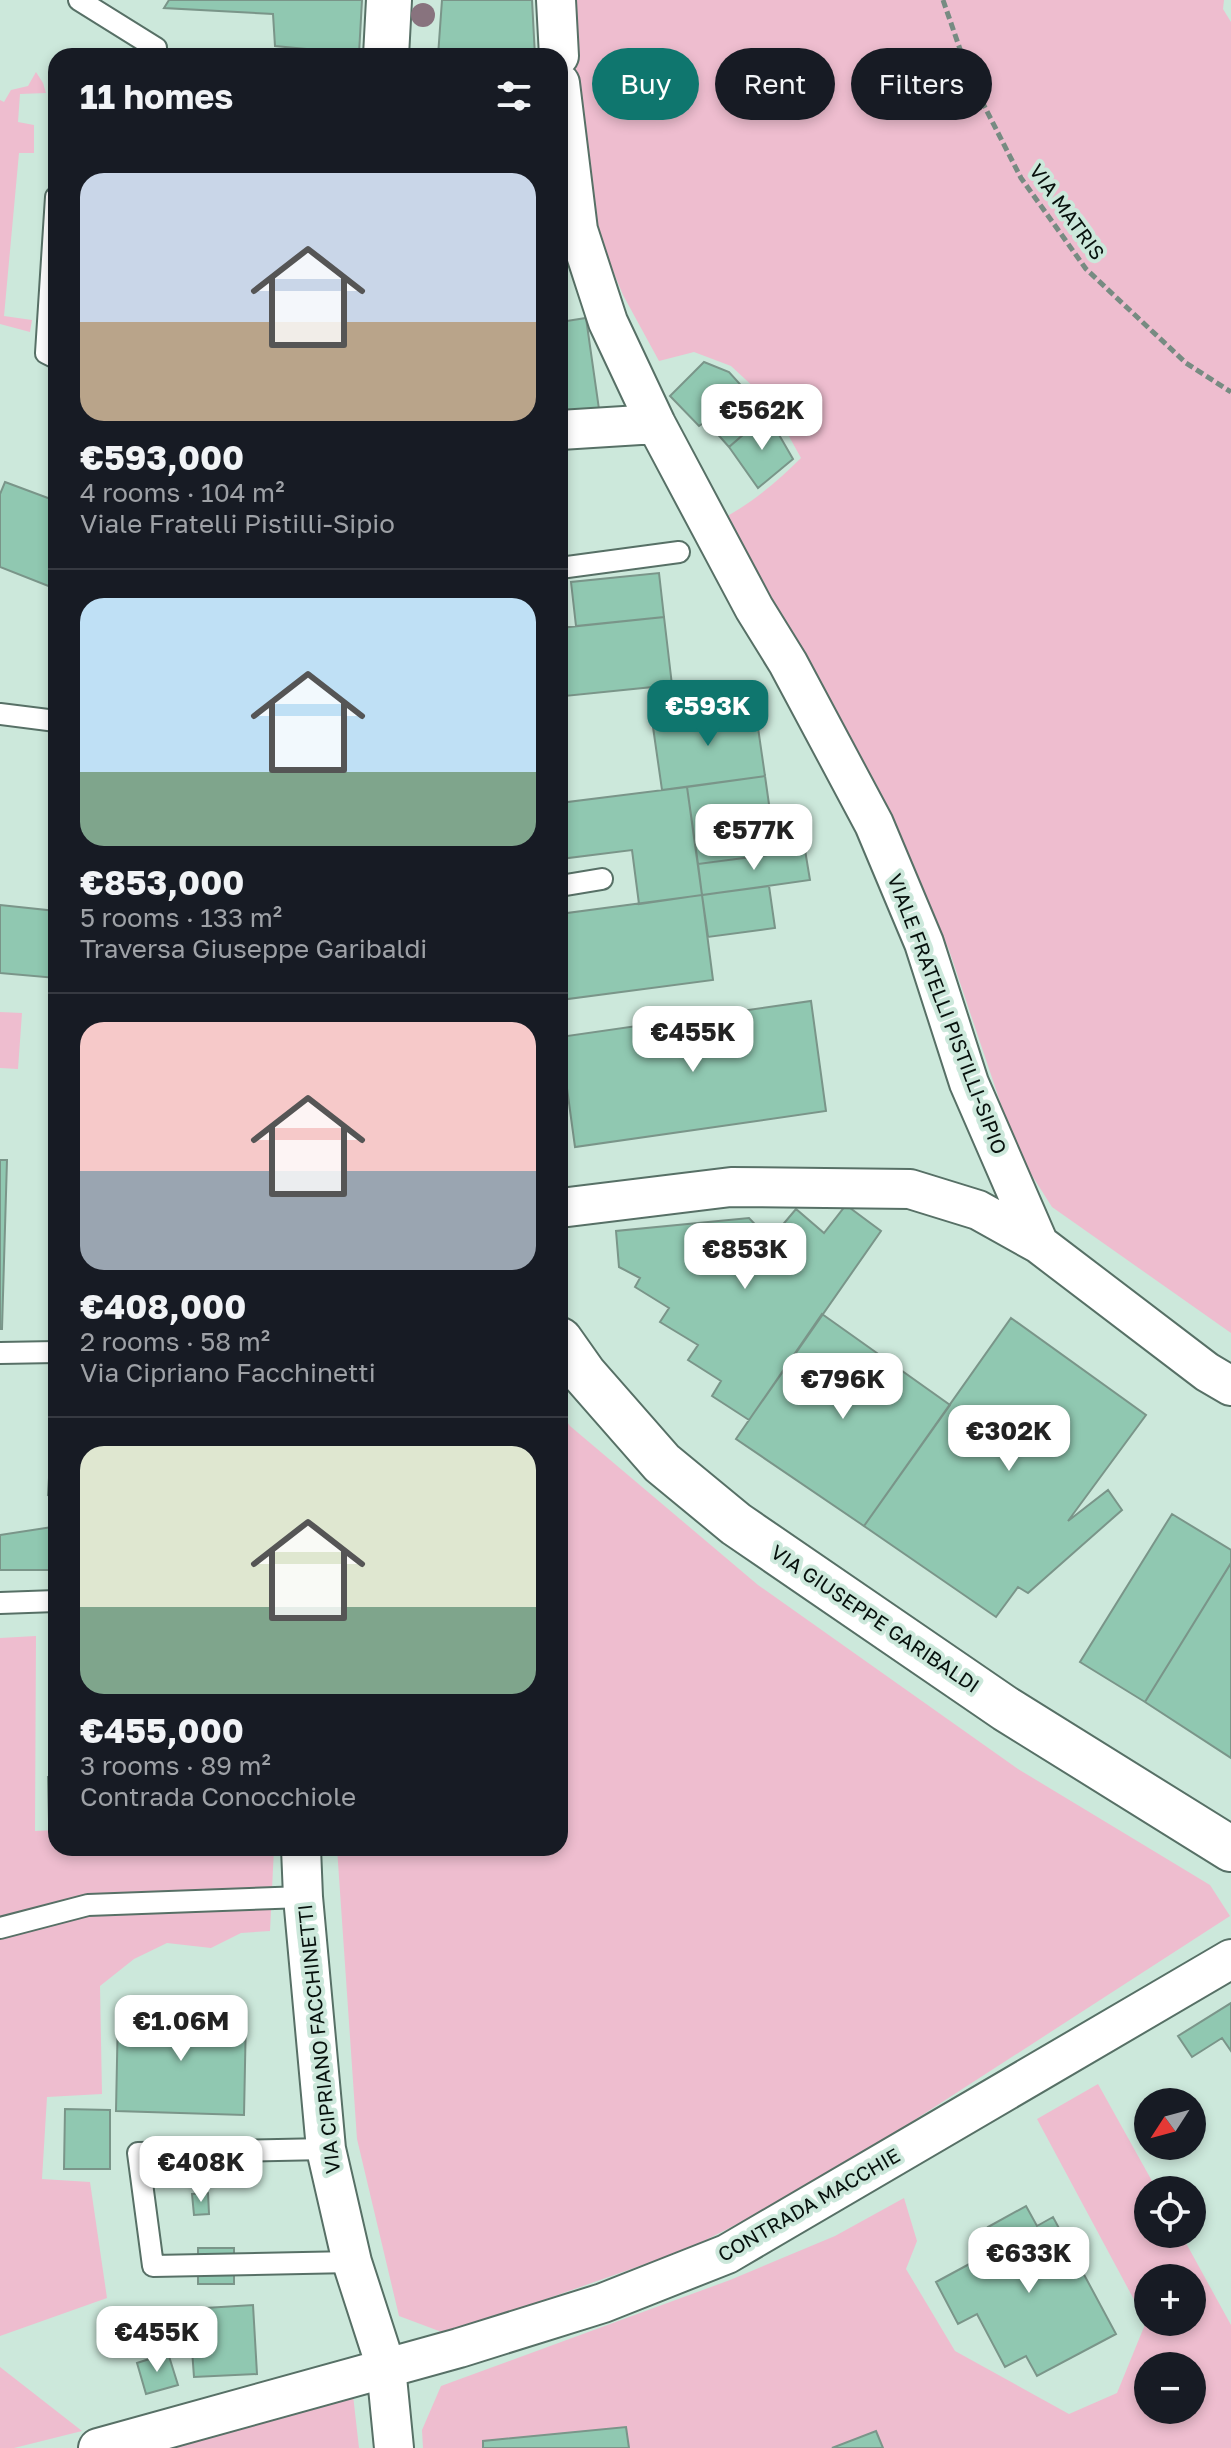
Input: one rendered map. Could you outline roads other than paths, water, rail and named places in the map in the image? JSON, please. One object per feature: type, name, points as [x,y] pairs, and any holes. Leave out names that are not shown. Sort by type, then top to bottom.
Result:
[{"type":"main road","points":[[386,48],[389,0]]},
{"type":"main road","name":"VIA GIUSEPPE GARIBALDI","points":[[568,1351],[662,1463],[736,1524],[1006,1709],[1231,1849]]},
{"type":"street","points":[[556,0],[559,48]]},
{"type":"street","name":"VIALE FRATELLI PISTILLI-SIPIO","points":[[568,148],[578,230],[608,322],[656,424],[874,824],[924,943],[969,1083],[1039,1244]]},
{"type":"street","points":[[568,430],[656,424]]},
{"type":"street","points":[[568,1207],[731,1187],[910,1189],[978,1210],[1039,1244],[1207,1372],[1231,1386]]},
{"type":"street","name":"VIA CIPRIANO FACCHINETTI","points":[[301,1856],[326,2149],[352,2262],[386,2367]]},
{"type":"street","name":"CONTRADA MACCHIE","points":[[98,2448],[459,2348],[603,2303],[727,2254],[1231,1959]]},
{"type":"street","points":[[386,2367],[394,2448]]},
{"type":"lane","points":[[79,0],[156,48]]},
{"type":"lane","points":[[48,322],[48,354]]},
{"type":"lane","points":[[568,567],[679,552]]},
{"type":"lane","points":[[0,714],[48,720]]},
{"type":"lane","points":[[568,885],[602,879]]},
{"type":"lane","points":[[0,1353],[48,1352]]},
{"type":"lane","points":[[0,1603],[48,1601]]},
{"type":"lane","points":[[0,1928],[88,1905],[303,1897]]},
{"type":"lane","points":[[326,2149],[138,2153],[153,2266],[352,2262]]}]
